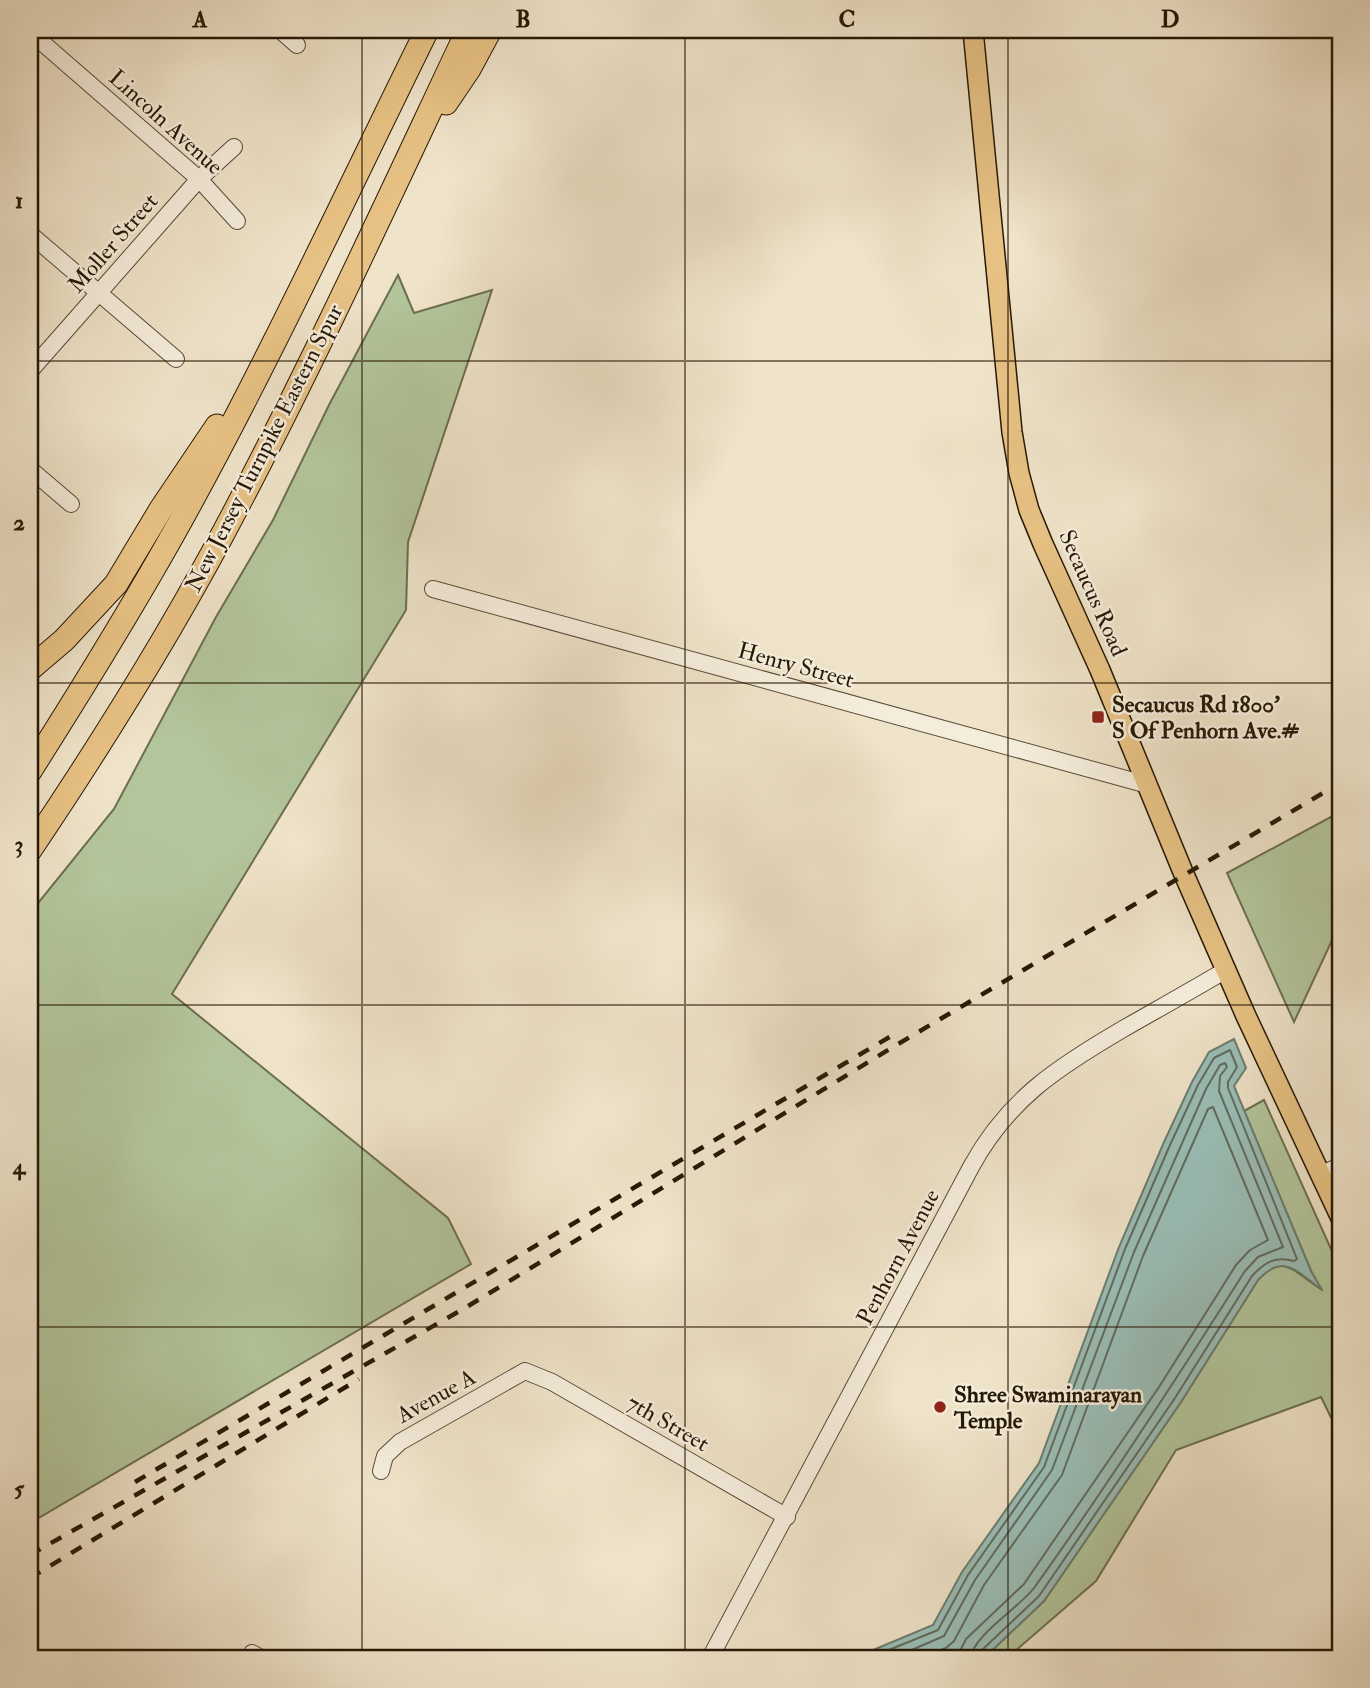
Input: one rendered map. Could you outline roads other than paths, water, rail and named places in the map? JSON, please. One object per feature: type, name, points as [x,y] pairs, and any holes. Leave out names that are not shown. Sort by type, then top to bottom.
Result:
[{"type":"highway","name":"New Jersey Turnpike Eastern Spur","points":[[30,771],[143,588],[197,491],[427,30]]},
{"type":"highway","name":"New Jersey Turnpike Eastern Spur","points":[[30,850],[110,727],[219,541],[286,411],[468,30]]},
{"type":"highway","points":[[403,167],[469,69],[489,30]]},
{"type":"highway","points":[[30,669],[64,640],[116,584],[161,509],[278,333]]},
{"type":"main road","name":"Secaucus Road","points":[[973,30],[1013,432],[1019,473],[1030,510],[1226,970],[1340,1216]]},
{"type":"street","points":[[280,30],[297,45]]},
{"type":"street","name":"Lincoln Avenue","points":[[30,32],[200,179],[237,221]]},
{"type":"street","name":"Moller Street","points":[[30,372],[200,179],[234,147]]},
{"type":"street","points":[[30,234],[176,359]]},
{"type":"street","points":[[30,469],[71,504]]},
{"type":"street","name":"Henry Street","points":[[433,589],[1148,785]]},
{"type":"street","name":"Penhorn Avenue","points":[[710,1658],[977,1156],[999,1123],[1026,1094],[1068,1061],[1226,970]]},
{"type":"street","points":[[1321,1174],[1340,1166]]},
{"type":"street","name":"7th Street","points":[[525,1371],[552,1382],[787,1517]]},
{"type":"street","name":"Avenue A","points":[[381,1471],[385,1456],[400,1442],[525,1371]]},
{"type":"water","points":[[1234,1039],[1246,1068],[1234,1086],[1311,1271],[1322,1290],[1298,1272],[1283,1266],[1275,1267],[1258,1280],[1181,1402],[1044,1601],[984,1658],[854,1658],[933,1625],[962,1572],[1039,1463],[1119,1247],[1164,1142],[1209,1052]]},
{"type":"railway","points":[[30,1555],[465,1308],[893,1047],[1340,783]]},
{"type":"railway","points":[[135,1482],[898,1032]]},
{"type":"railway","points":[[30,1578],[359,1379]]},
{"type":"place","name":"Secaucus Rd 1800' S Of Penhorn Ave.#","points":[[1098,717]]},
{"type":"place","name":"Shree Swaminarayan Temple","points":[[940,1407]]}]
